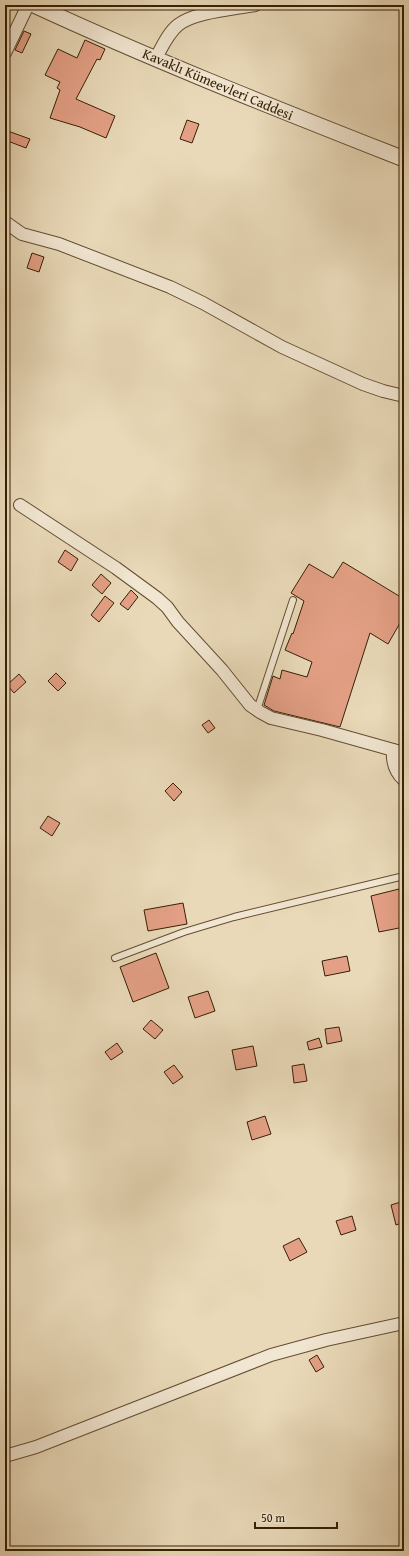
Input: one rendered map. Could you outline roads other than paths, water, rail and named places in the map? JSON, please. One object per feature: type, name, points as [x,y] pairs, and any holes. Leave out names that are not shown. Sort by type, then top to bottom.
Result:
[{"type":"street","points":[[5,53],[28,5]]},
{"type":"street","name":"Kavaklı Kümeevleri Caddesi","points":[[34,5],[156,58],[321,126],[404,158]]},
{"type":"street","points":[[156,58],[171,32],[185,20],[196,16],[255,5]]},
{"type":"street","points":[[5,222],[22,234],[59,244],[170,287],[203,302],[289,351],[363,384],[404,396]]},
{"type":"street","points":[[20,505],[116,568],[157,598],[167,607],[178,622],[222,670],[250,705],[271,718],[322,730],[398,752],[392,760],[399,776],[404,780]]},
{"type":"street","points":[[5,1456],[43,1444],[271,1356],[326,1340],[404,1323]]},
{"type":"lane","points":[[257,710],[293,600]]},
{"type":"lane","points":[[115,958],[184,932],[234,916],[404,876]]}]
